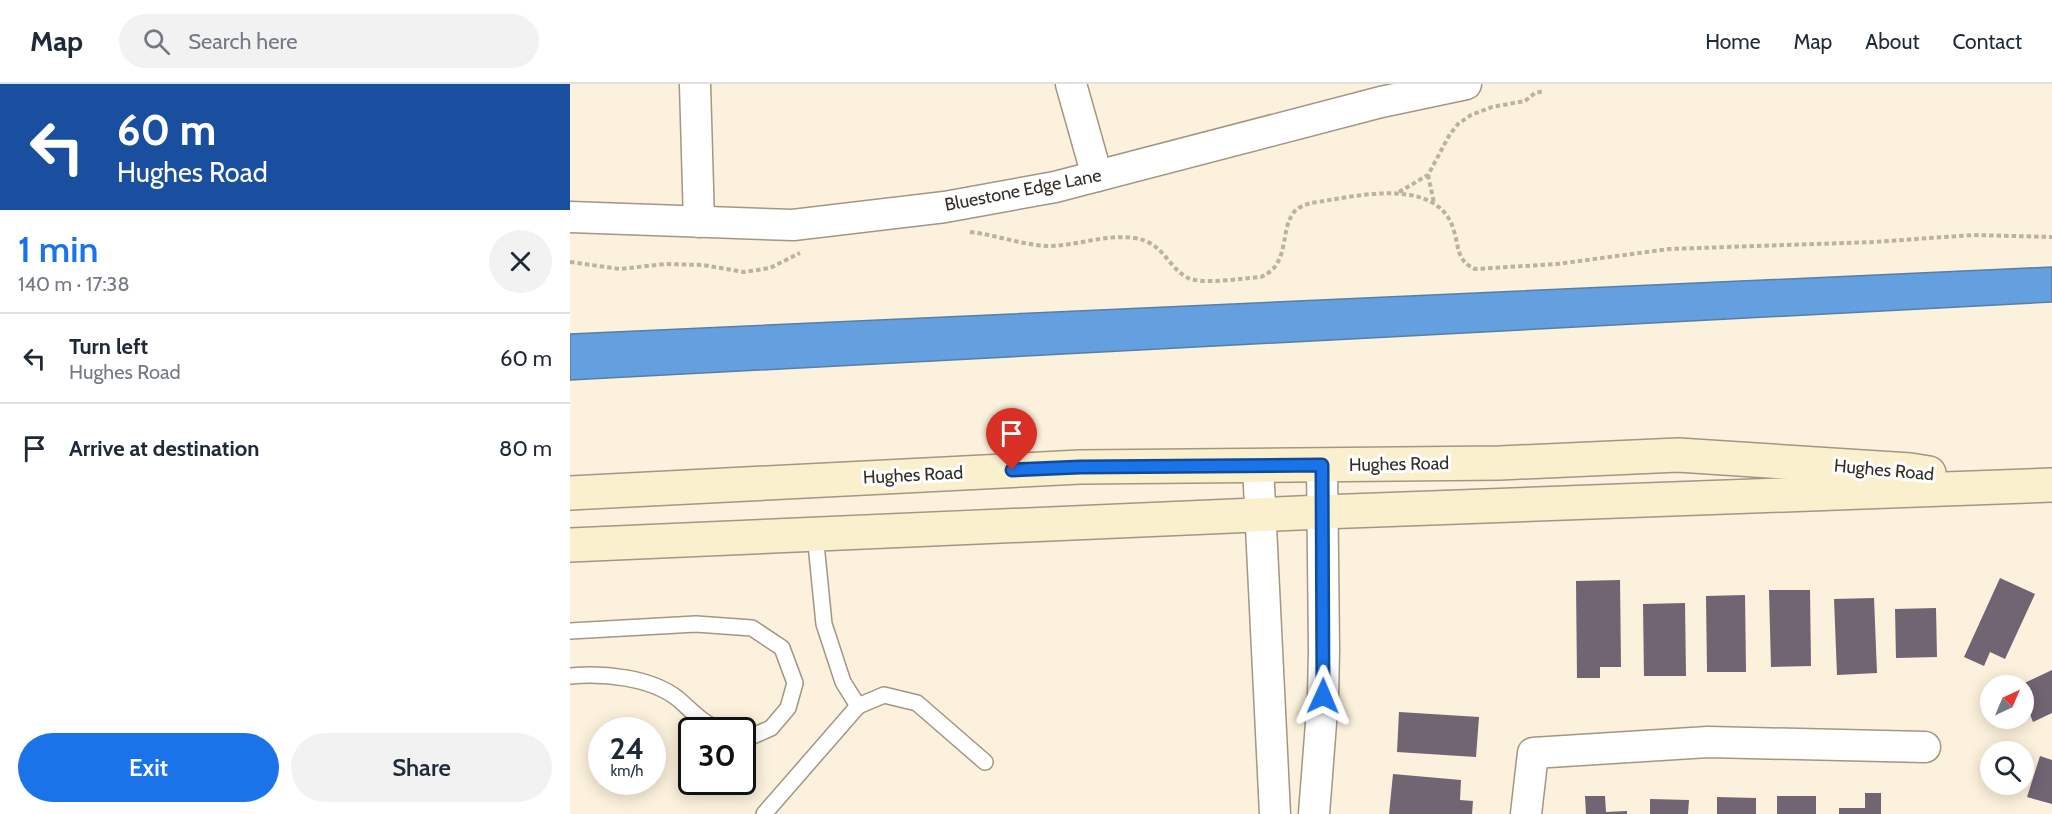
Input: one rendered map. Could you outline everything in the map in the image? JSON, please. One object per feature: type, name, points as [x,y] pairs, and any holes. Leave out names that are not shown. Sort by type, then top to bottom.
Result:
[{"type":"main road","name":"Hughes Road","points":[[570,493],[1069,468],[1500,463],[1678,455],[1910,470],[2011,487]]},
{"type":"main road","name":"Hughes Road","points":[[570,545],[1322,512],[2052,485]]},
{"type":"street","points":[[695,84],[699,222]]},
{"type":"street","points":[[1071,84],[1097,176]]},
{"type":"street","name":"Bluestone Edge Lane","points":[[570,217],[793,225],[945,207],[1055,187],[1370,105],[1422,88],[1466,84]]},
{"type":"street","points":[[1258,465],[1275,814]]},
{"type":"street","points":[[1314,814],[1323,696],[1322,465]]},
{"type":"street","points":[[1526,814],[1533,753],[1708,742],[1925,747]]},
{"type":"lane","points":[[815,534],[824,624],[843,682],[858,706]]},
{"type":"lane","points":[[570,632],[696,624],[752,628],[782,648],[795,683],[788,708],[771,728],[756,735]]},
{"type":"lane","points":[[570,676],[632,678],[674,696],[699,717]]},
{"type":"lane","points":[[764,814],[858,706],[884,695],[917,703],[986,762]]},
{"type":"path","points":[[965,231],[1037,245],[1055,246],[1112,237],[1133,238],[1148,241],[1156,246],[1180,272],[1189,278],[1201,281],[1262,277],[1276,266],[1293,213],[1301,207],[1311,202],[1399,192],[1414,185],[1428,175],[1442,146],[1458,124],[1471,115],[1492,107],[1525,101],[1535,93],[1544,91]]},
{"type":"path","points":[[1428,175],[1434,203]]},
{"type":"path","points":[[1399,192],[1434,203],[1446,213],[1454,228],[1460,255],[1465,264],[1475,269],[1557,264],[1669,249],[1862,243],[1973,235],[2052,237]]},
{"type":"path","points":[[570,262],[620,268],[665,264],[703,265],[744,272],[770,268],[804,251]]},
{"type":"water","points":[[2052,267],[2052,302],[570,380],[570,334]]},
{"type":"building","points":[[2000,578],[2035,594],[2005,659],[1990,652],[1984,666],[1964,657]]},
{"type":"building","points":[[1620,580],[1621,667],[1600,667],[1600,678],[1577,678],[1576,581]]},
{"type":"building","points":[[1769,590],[1810,590],[1811,666],[1771,667]]},
{"type":"building","points":[[1745,595],[1746,672],[1707,672],[1706,596]]},
{"type":"building","points":[[1874,598],[1877,673],[1837,675],[1834,599]]},
{"type":"building","points":[[1685,603],[1686,676],[1644,676],[1643,604]]},
{"type":"building","points":[[1936,608],[1937,657],[1896,658],[1895,609]]},
{"type":"building","points":[[2052,670],[2052,713],[2034,722],[2034,678]]},
{"type":"building","points":[[1399,712],[1479,717],[1476,757],[1397,752]]},
{"type":"building","points":[[2040,756],[2052,760],[2052,804],[2027,797],[2034,795],[2034,775]]},
{"type":"building","points":[[1393,774],[1461,780],[1460,800],[1473,801],[1472,814],[1389,814]]},
{"type":"building","points":[[1865,793],[1881,793],[1881,814],[1839,814],[1839,808],[1865,808]]},
{"type":"building","points":[[1585,796],[1605,796],[1606,812],[1627,811],[1627,814],[1586,814]]},
{"type":"building","points":[[1777,796],[1816,796],[1816,814],[1777,814]]},
{"type":"building","points":[[1717,797],[1756,798],[1756,814],[1717,814]]},
{"type":"building","points":[[1650,799],[1689,800],[1688,814],[1650,814]]},
{"type":"route","points":[[1012,470],[1080,467],[1322,465],[1323,696]]}]
